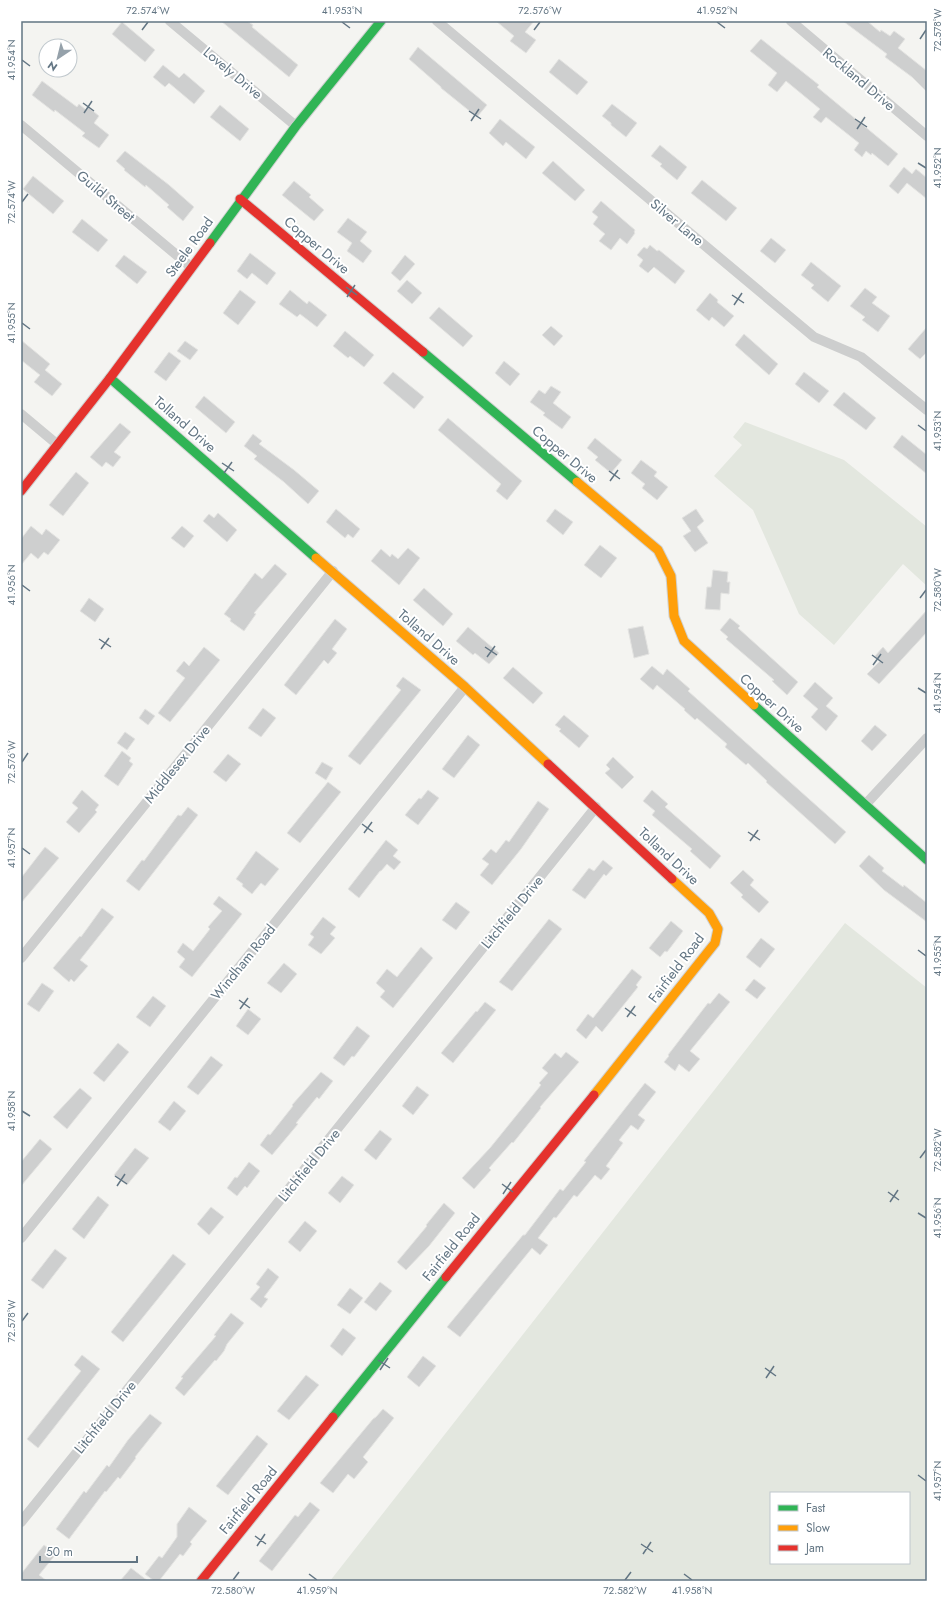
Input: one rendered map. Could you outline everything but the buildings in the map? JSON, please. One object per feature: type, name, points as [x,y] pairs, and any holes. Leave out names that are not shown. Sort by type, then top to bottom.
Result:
[{"type":"street","name":"Lovely Drive","points":[[170,21],[296,126]]},
{"type":"street","name":"Steele Road","points":[[21,491],[110,378],[240,199],[296,126],[381,21]]},
{"type":"street","name":"Silver Lane","points":[[437,21],[814,337],[861,357],[926,407]]},
{"type":"street","name":"Rockland Drive","points":[[791,21],[927,136]]},
{"type":"street","name":"Guild Street","points":[[21,125],[191,267]]},
{"type":"street","name":"Copper Drive","points":[[240,199],[658,550],[670,576],[674,616],[684,641],[927,860]]},
{"type":"street","name":"Tolland Drive","points":[[110,378],[465,687],[709,913],[718,929]]},
{"type":"street","points":[[21,414],[58,445]]},
{"type":"street","name":"Middlesex Drive","points":[[21,958],[333,571]]},
{"type":"street","name":"Windham Road","points":[[21,1238],[465,687]]},
{"type":"street","points":[[865,805],[927,738]]},
{"type":"street","name":"Litchfield Drive","points":[[21,1522],[596,808]]},
{"type":"street","name":"Fairfield Road","points":[[201,1581],[696,968],[715,943],[718,929]]},
{"type":"shaded area","points":[[745,422],[844,460],[927,527],[927,586],[903,564],[834,645],[799,614],[753,510],[714,476],[742,445],[733,437]]},
{"type":"shaded area","points":[[845,923],[927,988],[927,1581],[330,1581]]},
{"type":"traffic: fast","points":[[210,243],[296,126],[381,21]]},
{"type":"traffic: fast","points":[[423,352],[577,482]]},
{"type":"traffic: fast","points":[[110,378],[316,558]]},
{"type":"traffic: fast","points":[[754,705],[927,860]]},
{"type":"traffic: fast","points":[[333,1417],[446,1277]]},
{"type":"traffic: slow","points":[[577,482],[658,550],[671,576],[674,616],[684,641],[754,705]]},
{"type":"traffic: slow","points":[[316,558],[465,687],[548,764]]},
{"type":"traffic: slow","points":[[594,1095],[715,943],[718,929],[709,913],[672,879]]},
{"type":"traffic: jam","points":[[240,199],[423,352]]},
{"type":"traffic: jam","points":[[21,491],[110,378],[210,243]]},
{"type":"traffic: jam","points":[[548,764],[672,879]]},
{"type":"traffic: jam","points":[[446,1277],[594,1095]]},
{"type":"traffic: jam","points":[[201,1581],[333,1417]]}]
